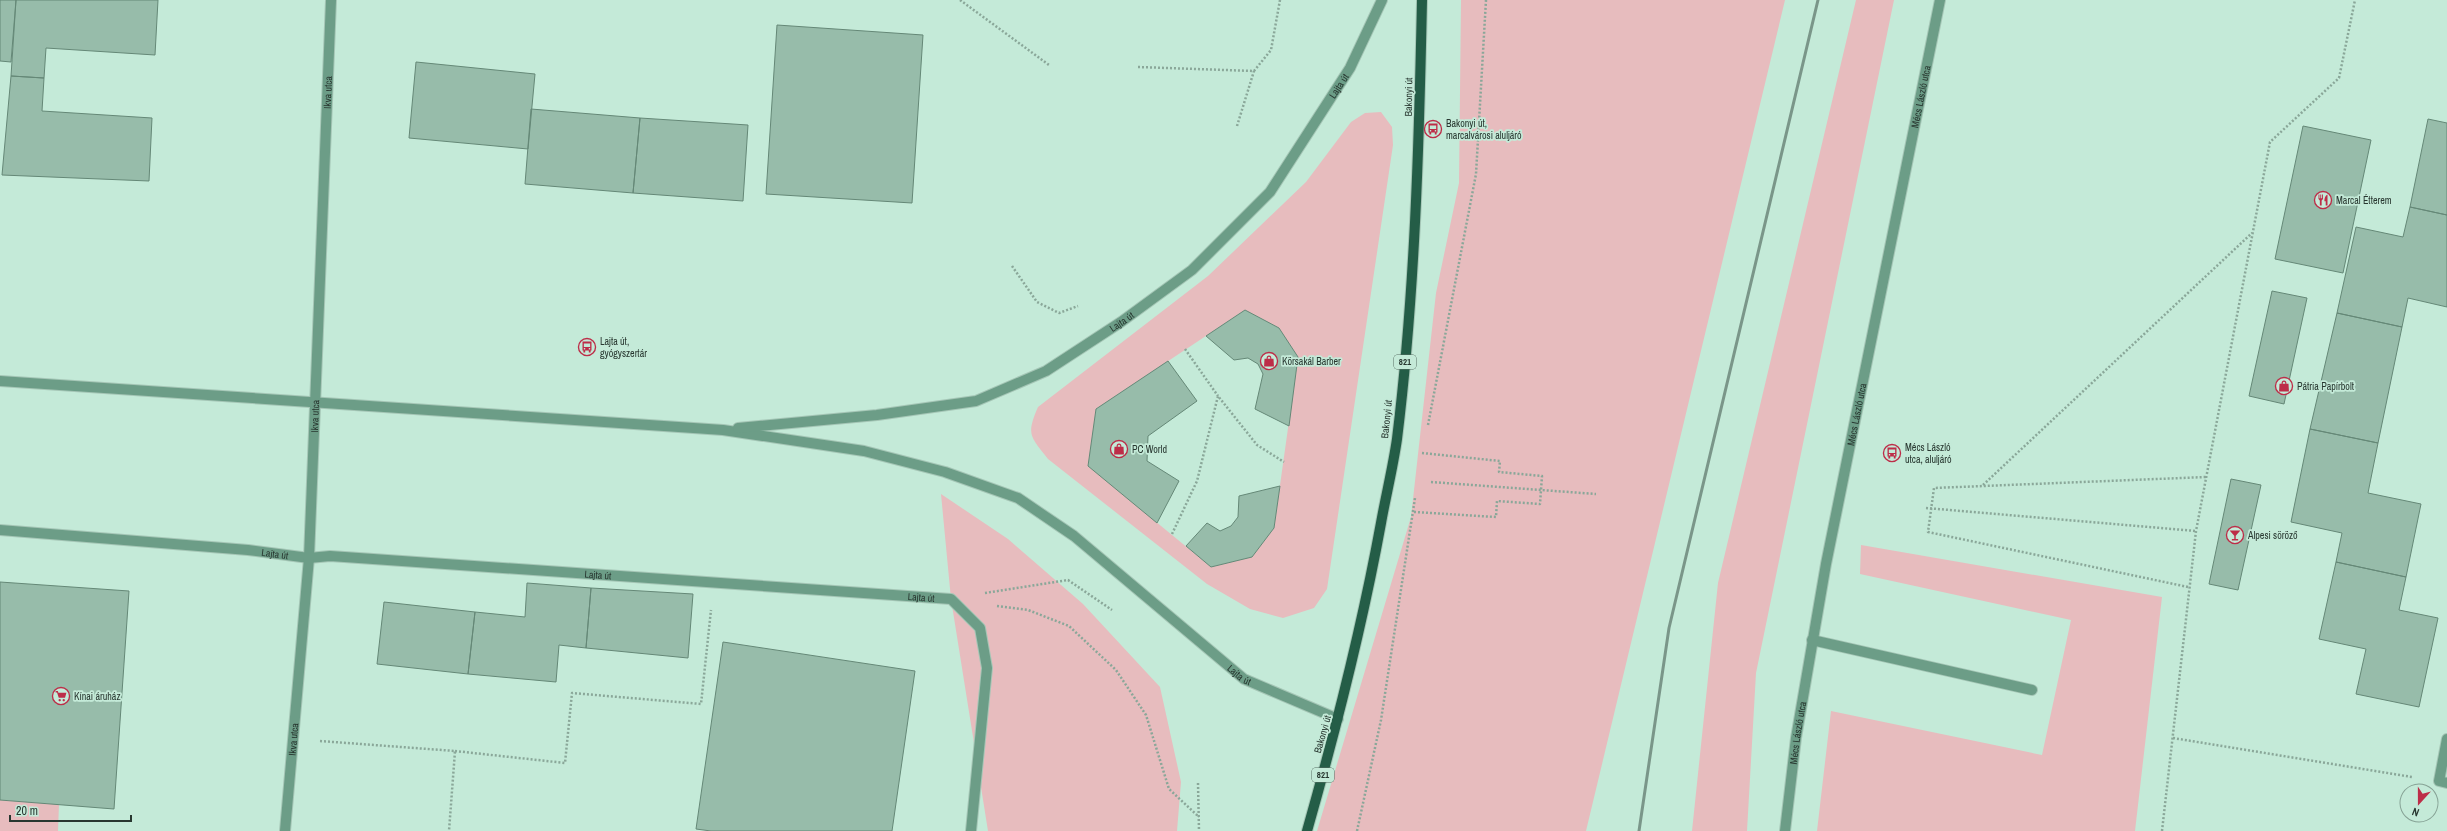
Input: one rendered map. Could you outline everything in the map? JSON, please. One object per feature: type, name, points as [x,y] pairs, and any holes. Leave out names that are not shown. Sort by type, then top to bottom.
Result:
[{"type":"main road","name":"Bakonyi út","points":[[1307,831],[1338,719],[1362,620],[1396,441],[1410,307],[1418,181],[1422,0]]},
{"type":"street","name":"Ikva utca","points":[[285,831],[309,558],[331,0]]},
{"type":"street","name":"Lajta út","points":[[723,430],[877,415],[976,401],[1046,371],[1121,322],[1192,270],[1270,192],[1350,68],[1382,0]]},
{"type":"street","name":"Mécs László utca","points":[[1785,831],[1812,640],[1940,0]]},
{"type":"street","name":"Lajta út","points":[[0,381],[723,430],[864,451],[945,472],[1018,498],[1074,536],[1244,679],[1338,719]]},
{"type":"street","name":"Lajta út","points":[[0,530],[248,550],[309,558],[330,556],[951,599]]},
{"type":"street","points":[[951,599],[980,628],[986,668],[971,831]]},
{"type":"street","points":[[1812,640],[2032,690]]},
{"type":"street","points":[[2443,782],[2447,740]]},
{"type":"path","points":[[960,0],[1049,65]]},
{"type":"path","points":[[1237,126],[1254,71],[1271,50],[1280,0]]},
{"type":"path","points":[[1427,430],[1476,174],[1486,0]]},
{"type":"path","points":[[2162,831],[2188,587],[2196,531],[2270,142],[2339,78],[2355,0]]},
{"type":"path","points":[[1138,67],[1254,71]]},
{"type":"path","points":[[1983,485],[2252,233]]},
{"type":"path","points":[[1012,266],[1037,302],[1058,313],[1078,306]]},
{"type":"path","points":[[1185,349],[1218,396],[1257,445],[1284,462]]},
{"type":"path","points":[[1172,534],[1197,482],[1218,396]]},
{"type":"path","points":[[1421,460],[1424,445]]},
{"type":"path","points":[[1414,512],[1496,517],[1497,501],[1540,504],[1542,490],[1542,476],[1499,472],[1500,461],[1422,453]]},
{"type":"path","points":[[2188,587],[1928,532],[1934,488],[2206,477]]},
{"type":"path","points":[[1431,482],[1596,494]]},
{"type":"path","points":[[1357,831],[1381,720],[1417,490]]},
{"type":"path","points":[[1926,508],[2196,531]]},
{"type":"path","points":[[951,599],[1068,580],[1112,610]]},
{"type":"path","points":[[294,740],[455,751],[565,763],[572,693],[702,704],[714,582]]},
{"type":"path","points":[[951,599],[1028,610],[1069,626],[1116,670],[1146,715],[1169,789],[1198,817]]},
{"type":"path","points":[[2173,738],[2443,782]]},
{"type":"path","points":[[449,831],[455,751]]},
{"type":"path","points":[[1198,783],[1199,831]]},
{"type":"shaded area","points":[[1461,0],[1785,0],[1586,831],[1317,831],[1411,517],[1436,293],[1459,183]]},
{"type":"shaded area","points":[[1856,0],[1894,0],[1756,673],[1747,831],[1692,831],[1718,583]]},
{"type":"shaded area","points":[[1381,112],[1392,127],[1393,145],[1327,589],[1314,608],[1283,618],[1250,609],[1207,584],[1048,459],[1034,440],[1031,430],[1034,416],[1038,407],[1208,276],[1306,182],[1351,122],[1365,113]],"holes":[[[1245,310],[1279,328],[1298,357],[1274,528],[1252,557],[1211,567],[1088,466],[1096,409]]]},
{"type":"shaded area","points":[[941,494],[1008,539],[1083,604],[1160,687],[1181,782],[1177,831],[988,831],[951,599]]},
{"type":"shaded area","points":[[1861,545],[2162,597],[2135,831],[1817,831],[1831,711],[2042,755],[2071,620],[1860,574]]},
{"type":"shaded area","points":[[0,800],[59,804],[58,831],[0,831]]},
{"type":"building","points":[[0,0],[16,0],[11,62],[0,61]]},
{"type":"building","points":[[16,0],[158,0],[155,55],[46,48],[44,78],[11,76]]},
{"type":"building","points":[[777,25],[923,35],[912,203],[766,194]]},
{"type":"building","points":[[416,62],[535,74],[528,149],[409,138]]},
{"type":"building","points":[[11,76],[44,78],[42,111],[152,118],[149,181],[2,175]]},
{"type":"building","points":[[531,109],[640,118],[633,193],[525,184]]},
{"type":"building","points":[[640,118],[748,125],[743,201],[633,193]]},
{"type":"building","points":[[2428,119],[2447,123],[2447,215],[2410,207]]},
{"type":"building","name":"Marcal Étterem","points":[[2303,126],[2371,140],[2343,273],[2275,259]]},
{"type":"building","points":[[2410,207],[2447,215],[2447,307],[2408,298],[2402,327],[2337,313],[2356,227],[2403,237]]},
{"type":"building","points":[[2272,291],[2307,298],[2284,404],[2249,396]]},
{"type":"building","points":[[1245,310],[1279,328],[1298,357],[1289,426],[1255,409],[1263,374],[1258,364],[1248,358],[1234,360],[1206,336]]},
{"type":"building","points":[[2337,313],[2402,327],[2378,443],[2310,429]]},
{"type":"building","name":"PC World","points":[[1168,361],[1197,401],[1148,436],[1147,461],[1179,481],[1157,523],[1088,466],[1096,409]]},
{"type":"building","points":[[2310,429],[2378,443],[2368,493],[2421,504],[2406,577],[2336,562],[2342,533],[2291,522]]},
{"type":"building","name":"Alpesi söröző","points":[[2231,479],[2261,485],[2238,590],[2209,584]]},
{"type":"building","points":[[1280,486],[1274,528],[1252,557],[1211,567],[1186,546],[1207,523],[1220,531],[1231,526],[1238,517],[1239,496]]},
{"type":"building","points":[[2336,562],[2406,577],[2399,610],[2438,618],[2419,707],[2356,694],[2366,649],[2319,639]]},
{"type":"building","name":"Kínai áruház","points":[[0,582],[129,591],[114,809],[0,800]]},
{"type":"building","points":[[527,583],[591,588],[586,648],[559,645],[556,682],[468,674],[475,612],[525,617]]},
{"type":"building","points":[[591,588],[693,594],[688,658],[586,648]]},
{"type":"building","points":[[384,602],[475,612],[468,674],[377,664]]},
{"type":"building","points":[[723,642],[915,671],[892,831],[711,831],[696,829]]},
{"type":"railway","points":[[1639,831],[1669,628],[1818,0]]},
{"type":"place","name":"Bakonyi út, marcalvárosi aluljáró","points":[[1433,129]]},
{"type":"place","name":"Marcal Étterem","points":[[2323,200]]},
{"type":"place","name":"Lajta út, gyógyszertár","points":[[587,347]]},
{"type":"place","name":"Körsakál Barber","points":[[1269,361]]},
{"type":"place","name":"Pátria Papírbolt","points":[[2284,386]]},
{"type":"place","name":"PC World","points":[[1119,449]]},
{"type":"place","name":"Mécs László utca, aluljáró","points":[[1892,453]]},
{"type":"place","name":"Alpesi söröző","points":[[2235,535]]},
{"type":"place","name":"Kínai áruház","points":[[61,696]]}]
